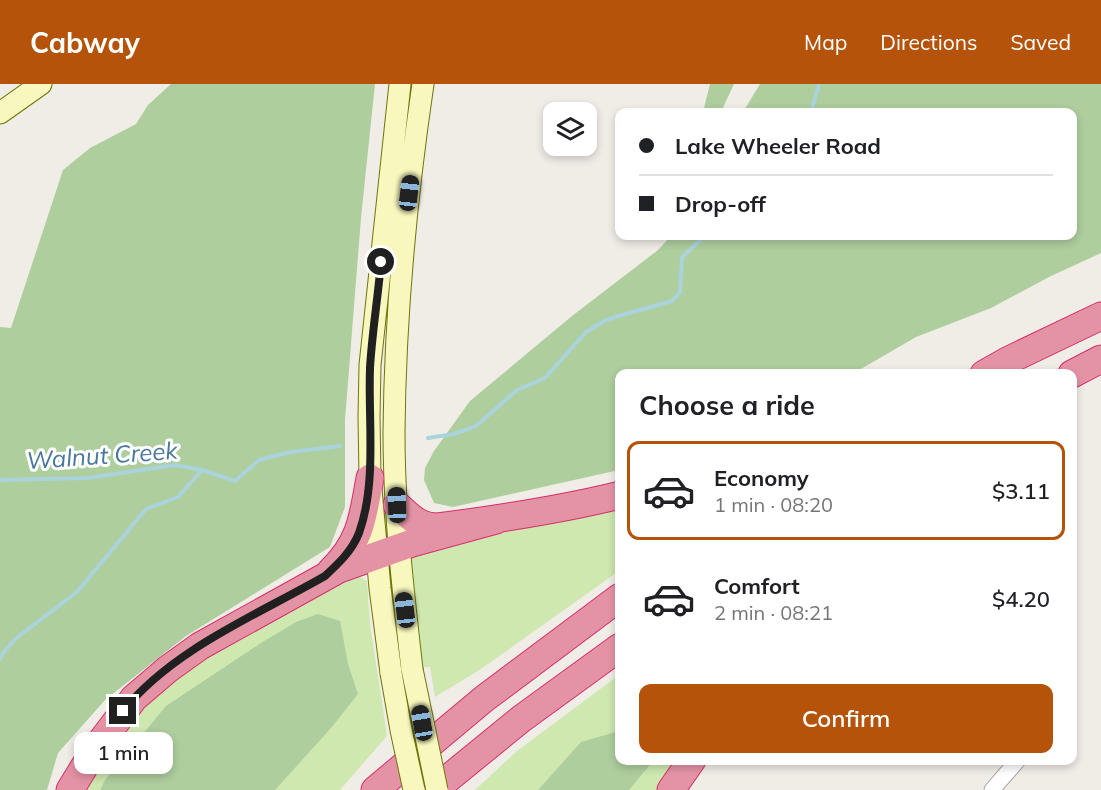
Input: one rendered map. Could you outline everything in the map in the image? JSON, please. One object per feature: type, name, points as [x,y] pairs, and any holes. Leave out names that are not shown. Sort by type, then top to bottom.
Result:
[{"type":"highway","points":[[995,367],[1101,316]]},
{"type":"highway","points":[[1077,371],[1101,359]]},
{"type":"highway","points":[[325,576],[348,553],[358,534],[369,478]]},
{"type":"highway","points":[[397,505],[413,521],[429,527],[496,520],[615,496]]},
{"type":"highway","points":[[70,790],[113,724],[134,698],[200,646],[325,576],[388,551],[496,520]]},
{"type":"highway","points":[[375,790],[485,698],[615,601]]},
{"type":"highway","points":[[435,790],[521,719],[615,651]]},
{"type":"highway","points":[[671,790],[688,765]]},
{"type":"main road","points":[[0,113],[41,84]]},
{"type":"main road","points":[[400,84],[370,365],[369,478],[388,551],[435,790]]},
{"type":"main road","points":[[414,790],[391,673],[388,551],[397,505],[394,435],[401,281],[423,84]]},
{"type":"street","points":[[992,790],[1014,765]]},
{"type":"green space","points":[[171,84],[375,84],[361,218],[345,420],[345,507],[330,547],[186,636],[105,700],[58,753],[47,790],[0,790],[0,327],[11,328],[63,170],[90,148],[136,124],[148,105]]},
{"type":"green space","points":[[710,84],[734,84],[723,108],[704,108]]},
{"type":"green space","points":[[760,84],[1101,84],[1101,253],[991,308],[916,337],[861,369],[615,369],[615,471],[453,507],[434,503],[424,480],[425,468],[434,451],[470,401],[572,316],[658,250],[667,240],[1077,240],[1077,108],[745,108]]},
{"type":"green space","points":[[615,507],[615,574],[481,669],[435,697],[430,667],[422,667],[411,551]]},
{"type":"green space","points":[[352,572],[367,581],[370,624],[387,736],[340,790],[82,790],[150,696],[204,653]]},
{"type":"green space","points":[[318,614],[340,621],[348,664],[358,694],[331,728],[275,790],[100,790],[105,780],[166,706],[261,643],[296,622]]},
{"type":"green space","points":[[615,678],[615,765],[679,765],[662,790],[475,790],[517,751]]},
{"type":"green space","points":[[615,732],[615,765],[650,765],[629,790],[538,790],[581,742]]},
{"type":"waterway","name":"Walnut Creek","points":[[812,108],[819,84]]},
{"type":"waterway","name":"Walnut Creek","points":[[428,438],[454,434],[476,426],[517,390],[545,378],[585,333],[604,321],[672,301],[680,292],[682,257],[701,240]]},
{"type":"waterway","name":"Walnut Creek","points":[[0,480],[88,478],[175,465],[202,470],[235,481],[259,460],[291,452],[340,446]]},
{"type":"waterway","points":[[0,659],[15,639],[77,592],[146,509],[178,497],[202,470]]},
{"type":"route","points":[[123,711],[134,698],[168,669],[200,646],[325,576],[348,553],[363,518],[369,478],[370,365],[381,262]]}]
